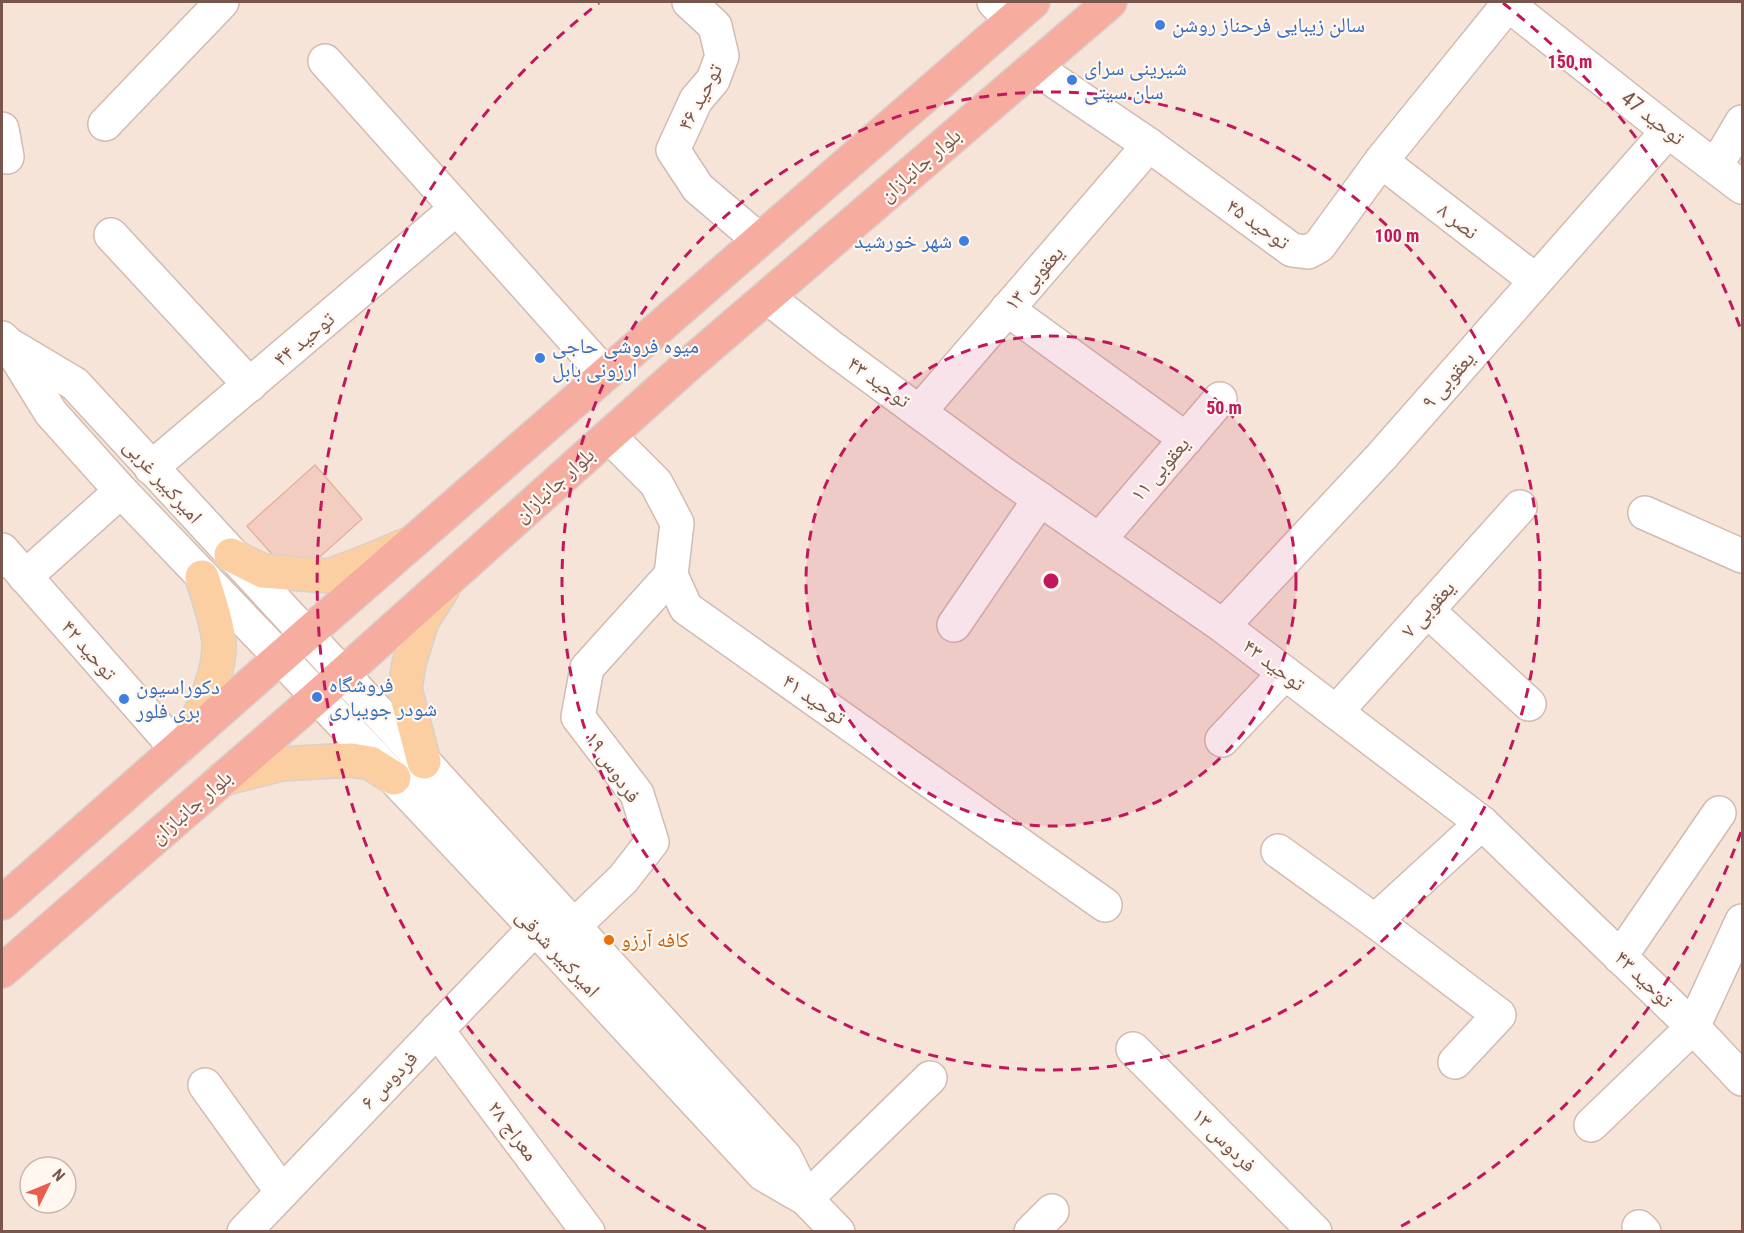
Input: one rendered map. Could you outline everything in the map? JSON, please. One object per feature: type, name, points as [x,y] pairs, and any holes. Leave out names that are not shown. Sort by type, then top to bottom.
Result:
[{"type":"highway","name":"بلوار جانبازان","points":[[2,971],[318,697],[609,436],[1110,2]]},
{"type":"highway","points":[[2,903],[759,240],[1013,8]]},
{"type":"main road","points":[[231,555],[263,571],[329,576],[414,542]]},
{"type":"main road","points":[[183,743],[210,691],[218,648],[219,638],[202,577]]},
{"type":"main road","points":[[424,762],[405,689],[409,663],[422,621],[449,579]]},
{"type":"main road","points":[[222,779],[281,764],[351,760],[370,763],[394,778]]},
{"type":"street","points":[[105,124],[222,2]]},
{"type":"street","name":"توحید ۴۶","points":[[689,2],[715,26],[722,56],[713,80],[696,100],[673,150],[698,188],[759,240]]},
{"type":"street","name":"توحید ۴۵","points":[[1034,67],[1149,145],[1292,250],[1308,252],[1319,246],[1381,161],[1508,2]]},
{"type":"street","name":"توحید 47","points":[[1508,2],[1668,131],[1743,187]]},
{"type":"street","points":[[325,62],[605,374]]},
{"type":"street","points":[[1716,166],[1743,122]]},
{"type":"street","name":"یعقوبی ۹","points":[[1223,626],[1381,457],[1668,131]]},
{"type":"street","name":"یعقوبی ۱۳","points":[[920,412],[1149,145]]},
{"type":"street","name":"نصر ۸","points":[[1381,161],[1535,280]]},
{"type":"street","name":"توحید ۴۴","points":[[151,468],[456,209]]},
{"type":"street","points":[[111,235],[250,385]]},
{"type":"street","name":"توحید ۴۳","points":[[768,297],[831,347],[1040,499],[1223,626],[1482,823],[1693,1027],[1743,1079]]},
{"type":"street","points":[[1007,309],[1186,439]]},
{"type":"street","name":"امیرکبیر غربی","points":[[4,341],[75,384],[342,674]]},
{"type":"street","name":"امیرکبیر غربی","points":[[4,341],[51,413],[120,491],[318,697]]},
{"type":"street","name":"یعقوبی ۱۱","points":[[1099,540],[1220,399]]},
{"type":"street","points":[[609,436],[656,483],[677,523],[671,575]]},
{"type":"street","points":[[25,577],[120,491]]},
{"type":"street","points":[[954,625],[1040,499]]},
{"type":"street","name":"یعقوبی ۷","points":[[1336,712],[1520,507]]},
{"type":"street","points":[[1645,513],[1743,556]]},
{"type":"street","name":"توحید ۴۲","points":[[2,550],[183,743]]},
{"type":"street","name":"توحید ۴۱","points":[[671,575],[686,608],[1105,905]]},
{"type":"street","name":"فردوس ۱۹","points":[[574,926],[623,879],[652,842],[637,794],[578,717],[587,668],[671,575]]},
{"type":"street","points":[[1427,610],[1529,704]]},
{"type":"street","points":[[1222,740],[1285,673]]},
{"type":"street","name":"امیرکبیر شرقی","points":[[342,674],[785,1157],[806,1199]]},
{"type":"street","name":"امیرکبیر شرقی","points":[[318,697],[763,1174],[806,1199],[838,1232]]},
{"type":"street","points":[[1620,957],[1719,813]]},
{"type":"street","points":[[1375,921],[1482,823]]},
{"type":"street","points":[[1278,851],[1375,921],[1498,1015],[1455,1062]]},
{"type":"street","points":[[1591,1125],[1693,1027],[1743,921]]},
{"type":"street","name":"فردوس ۶","points":[[244,1232],[535,928]]},
{"type":"street","name":"معراج ۲۸","points":[[437,1030],[588,1232]]},
{"type":"street","name":"فردوس ۱۳","points":[[1133,1049],[1315,1232]]},
{"type":"street","points":[[806,1199],[930,1078]]},
{"type":"street","points":[[205,1085],[282,1191]]},
{"type":"shaded area","points":[[2,2],[1742,2],[1742,1231],[2,1232]]},
{"type":"building","points":[[315,465],[362,519],[314,562],[278,561],[247,526]]},
{"type":"place","name":"سالن زیبایی فرحناز روشن","points":[[1160,25]]},
{"type":"place","name":"شیرینی سرای سان سیتی","points":[[1072,80]]},
{"type":"place","name":"شهر خورشید","points":[[964,241]]},
{"type":"place","name":"میوه فروشی حاجی ارزونی بابل","points":[[540,358]]},
{"type":"place","name":"فروشگاه شودر جویباری","points":[[317,697]]},
{"type":"place","name":"دکوراسیون بری فلور","points":[[124,699]]},
{"type":"place","name":"کافه آرزو","points":[[609,940]]}]
